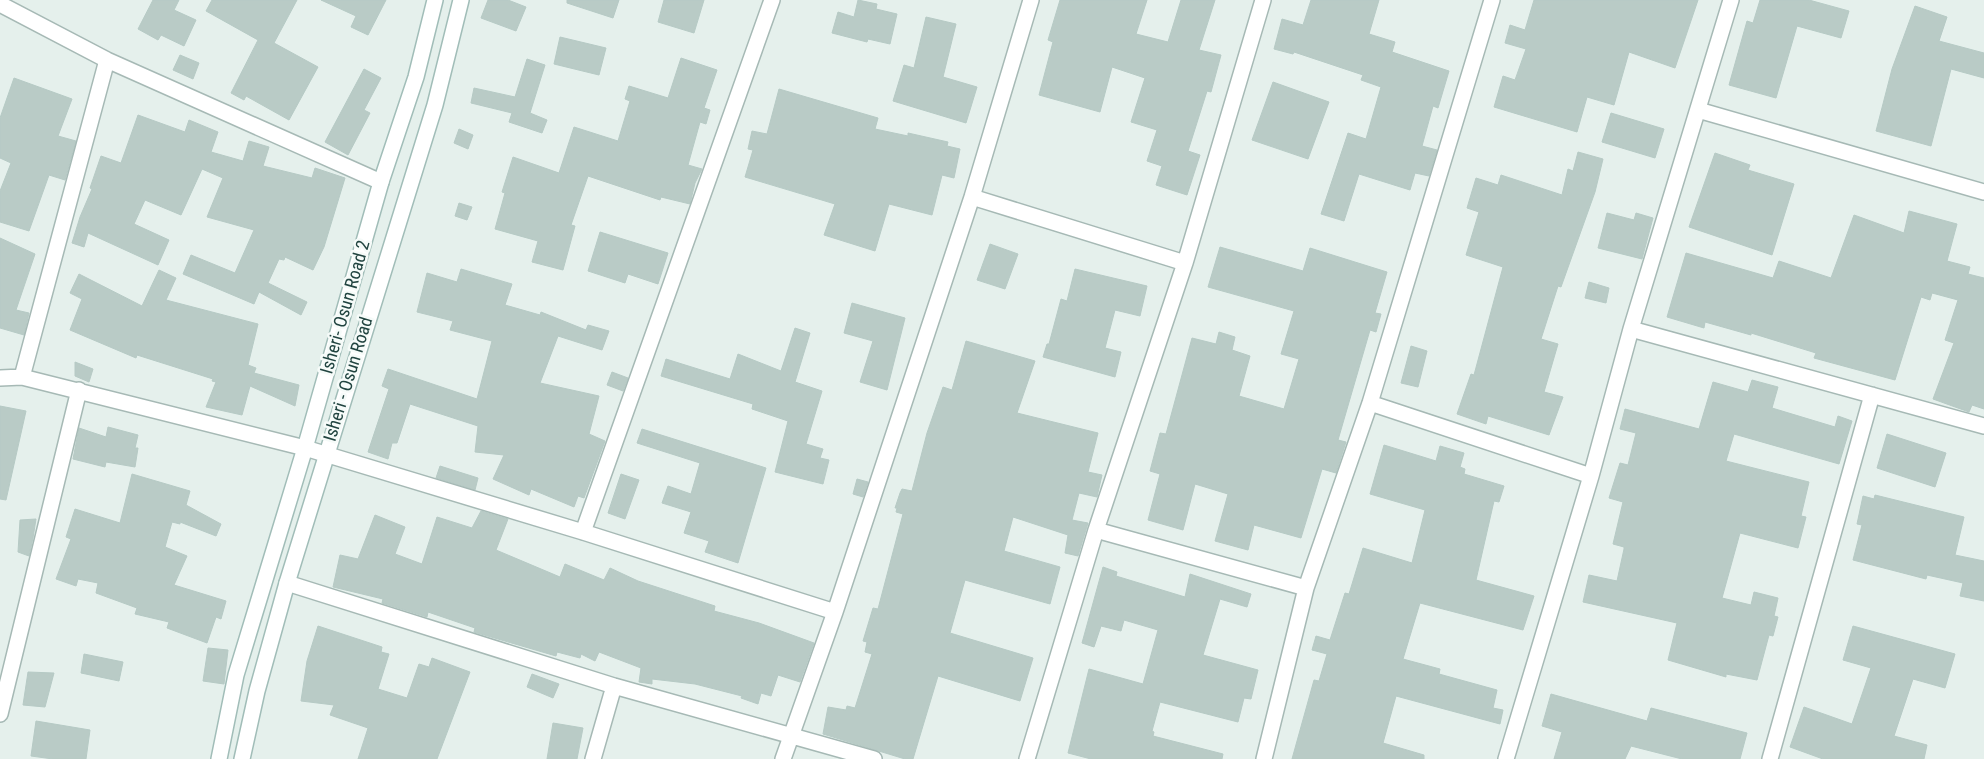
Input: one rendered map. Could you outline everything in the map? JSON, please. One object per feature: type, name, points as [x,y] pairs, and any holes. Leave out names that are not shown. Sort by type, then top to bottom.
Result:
[{"type":"street","name":"Isheri- Osun Road 2","points":[[219,759],[236,675],[305,448],[381,182],[416,78],[435,0]]},
{"type":"street","name":"Isheri - Osun Road","points":[[242,759],[257,690],[287,583],[325,454],[435,105],[460,0]]},
{"type":"street","points":[[582,532],[772,0]]},
{"type":"street","points":[[783,759],[835,612],[972,197],[1031,0]]},
{"type":"street","points":[[1027,759],[1096,530],[1185,263],[1263,0]]},
{"type":"street","points":[[1265,759],[1306,588],[1370,403],[1492,0]]},
{"type":"street","points":[[1506,759],[1591,476],[1631,329],[1731,0]]},
{"type":"street","points":[[0,4],[107,60],[381,182]]},
{"type":"street","points":[[22,377],[107,60]]},
{"type":"street","points":[[1698,110],[1984,192]]},
{"type":"street","points":[[972,197],[1185,263]]},
{"type":"street","points":[[1631,329],[1984,426]]},
{"type":"street","points":[[0,378],[22,377],[79,390],[305,448],[582,532],[835,612]]},
{"type":"street","points":[[0,714],[79,390]]},
{"type":"street","points":[[1770,759],[1872,395]]},
{"type":"street","points":[[1370,403],[1591,476]]},
{"type":"street","points":[[1096,530],[1306,588]]},
{"type":"street","points":[[287,583],[614,686],[874,759]]},
{"type":"street","points":[[593,759],[614,686]]},
{"type":"building","points":[[153,0],[179,0],[174,10],[196,20],[184,46],[161,35],[158,40],[138,29]]},
{"type":"building","points":[[212,0],[297,0],[274,43],[318,67],[289,120],[246,96],[244,100],[231,93],[258,40],[206,11]]},
{"type":"building","points":[[321,0],[386,0],[368,35],[351,27],[356,16]]},
{"type":"building","points":[[488,0],[508,0],[526,7],[516,31],[481,18]]},
{"type":"building","points":[[567,0],[619,0],[613,18],[567,3]]},
{"type":"building","points":[[664,0],[704,0],[694,33],[658,22]]},
{"type":"building","points":[[858,0],[877,4],[876,9],[897,14],[890,44],[868,39],[867,42],[832,33],[838,12],[854,17]]},
{"type":"building","points":[[1060,0],[1147,0],[1136,34],[1168,42],[1181,0],[1215,0],[1199,50],[1221,55],[1211,92],[1207,91],[1188,151],[1200,155],[1187,195],[1156,185],[1162,166],[1147,161],[1157,130],[1131,122],[1145,78],[1112,67],[1100,112],[1039,95],[1053,42],[1048,40]]},
{"type":"building","points":[[1311,0],[1379,0],[1369,34],[1395,42],[1392,52],[1449,71],[1438,108],[1433,106],[1422,146],[1437,150],[1429,176],[1415,173],[1410,190],[1359,174],[1344,221],[1321,214],[1348,133],[1366,139],[1381,87],[1361,80],[1363,75],[1294,52],[1293,54],[1274,49],[1282,19],[1303,25]]},
{"type":"building","points":[[1534,0],[1698,0],[1675,68],[1629,52],[1614,105],[1587,97],[1577,132],[1494,107],[1503,76],[1515,80],[1526,49],[1505,43],[1510,25],[1525,30]]},
{"type":"building","points":[[1760,0],[1809,0],[1849,11],[1841,38],[1797,26],[1776,98],[1729,85],[1747,21],[1753,23]]},
{"type":"building","points":[[1915,6],[1947,17],[1939,41],[1984,53],[1984,78],[1951,69],[1931,146],[1876,131],[1892,69]]},
{"type":"building","points":[[926,17],[956,24],[943,77],[977,87],[966,123],[893,101],[904,65],[914,68]]},
{"type":"building","points":[[560,37],[606,48],[599,75],[554,64]]},
{"type":"building","points":[[180,55],[199,63],[193,79],[173,70]]},
{"type":"building","points":[[681,58],[717,70],[704,108],[710,110],[706,124],[700,122],[688,165],[702,169],[695,183],[690,204],[661,197],[660,200],[588,176],[571,225],[575,226],[563,270],[532,262],[538,241],[495,229],[505,193],[502,192],[513,157],[559,173],[574,127],[618,141],[630,101],[625,99],[629,86],[668,98]]},
{"type":"building","points":[[527,59],[545,65],[530,113],[547,120],[542,133],[509,122],[512,113],[471,103],[474,88],[515,97]]},
{"type":"building","points":[[364,69],[381,78],[364,110],[370,113],[348,155],[325,142]]},
{"type":"building","points":[[14,78],[72,99],[58,136],[76,141],[65,180],[49,175],[29,231],[0,222],[0,191],[11,163],[0,158],[0,118]]},
{"type":"building","points":[[1273,82],[1329,102],[1308,159],[1252,140]]},
{"type":"building","points":[[779,89],[878,118],[875,129],[908,136],[908,133],[948,142],[947,146],[960,149],[954,178],[942,175],[932,215],[889,204],[875,251],[824,235],[835,204],[745,177],[753,150],[748,149],[752,131],[767,134]]},
{"type":"building","points":[[1611,113],[1664,129],[1655,158],[1602,142]]},
{"type":"building","points":[[138,115],[185,132],[189,120],[218,132],[211,152],[243,161],[249,141],[269,147],[263,166],[312,178],[315,168],[345,178],[324,247],[313,270],[285,257],[284,260],[279,259],[268,283],[307,302],[301,315],[259,292],[254,304],[183,274],[191,255],[235,273],[254,230],[207,217],[223,178],[202,169],[181,215],[145,200],[134,224],[169,240],[158,265],[88,233],[84,247],[72,243],[80,217],[92,189],[90,188],[101,156],[121,163]]},
{"type":"building","points":[[459,129],[473,135],[468,149],[454,143]]},
{"type":"building","points":[[1578,152],[1603,159],[1595,192],[1561,287],[1558,286],[1541,339],[1558,344],[1544,392],[1563,397],[1549,435],[1488,416],[1486,424],[1457,414],[1471,374],[1474,375],[1503,267],[1466,255],[1479,212],[1467,208],[1476,178],[1498,185],[1501,175],[1562,195],[1568,169],[1573,171]]},
{"type":"building","points":[[1715,153],[1750,165],[1748,170],[1794,184],[1772,255],[1689,227]]},
{"type":"building","points":[[459,203],[472,207],[467,220],[455,216]]},
{"type":"building","points":[[1909,211],[1957,224],[1947,261],[1970,267],[1968,274],[1984,278],[1984,409],[1972,405],[1969,412],[1933,399],[1954,343],[1945,340],[1958,300],[1932,293],[1930,300],[1921,297],[1895,380],[1814,358],[1816,353],[1751,333],[1751,335],[1705,322],[1704,328],[1667,317],[1686,253],[1773,278],[1779,261],[1831,278],[1854,215],[1904,233]]},
{"type":"building","points":[[1607,213],[1634,220],[1636,213],[1653,218],[1642,259],[1598,248]]},
{"type":"building","points":[[600,232],[668,253],[658,284],[628,274],[625,283],[588,271]]},
{"type":"building","points":[[0,238],[35,254],[16,310],[29,313],[24,335],[0,328]]},
{"type":"building","points":[[990,244],[1018,254],[1005,289],[977,280]]},
{"type":"building","points":[[1220,247],[1303,271],[1310,248],[1387,272],[1375,313],[1381,314],[1376,332],[1370,330],[1338,440],[1346,442],[1336,473],[1322,469],[1301,538],[1254,525],[1248,550],[1215,541],[1228,494],[1195,484],[1183,530],[1148,520],[1160,474],[1150,471],[1160,433],[1166,434],[1192,338],[1216,344],[1219,332],[1235,337],[1232,350],[1250,356],[1239,396],[1284,409],[1299,359],[1281,354],[1294,311],[1208,287]]},
{"type":"building","points":[[461,269],[512,284],[505,305],[540,315],[541,312],[586,330],[588,325],[609,331],[602,350],[558,336],[540,383],[599,396],[589,434],[605,441],[584,498],[578,496],[574,507],[531,489],[529,495],[493,479],[504,455],[475,452],[478,426],[410,404],[397,443],[392,443],[388,459],[368,452],[389,389],[382,386],[388,369],[477,399],[492,341],[450,330],[453,321],[417,312],[427,273],[457,282]]},
{"type":"building","points":[[1075,269],[1147,286],[1140,316],[1115,310],[1105,348],[1121,352],[1115,377],[1043,357],[1047,344],[1049,344],[1061,299],[1067,301]]},
{"type":"building","points":[[159,270],[176,278],[166,300],[258,324],[248,365],[256,368],[254,373],[299,385],[295,406],[250,386],[242,415],[206,407],[216,382],[212,381],[213,379],[137,355],[136,358],[70,330],[82,299],[70,293],[79,274],[142,306]]},
{"type":"building","points":[[1589,282],[1609,288],[1606,303],[1585,298]]},
{"type":"building","points":[[852,303],[905,318],[887,390],[860,382],[873,341],[844,333]]},
{"type":"building","points":[[795,328],[810,333],[795,382],[822,391],[806,444],[823,449],[820,458],[829,460],[823,484],[775,472],[788,421],[752,409],[753,404],[661,376],[666,359],[730,379],[738,354],[781,371]]},
{"type":"building","points":[[966,341],[1035,361],[1017,413],[1098,433],[1088,472],[1102,475],[1097,497],[1079,493],[1072,520],[1088,523],[1078,556],[1065,553],[1068,535],[1013,517],[1004,551],[1060,567],[1050,604],[965,580],[950,633],[1033,658],[1020,701],[938,676],[913,759],[905,759],[823,734],[828,707],[846,710],[847,706],[855,708],[872,654],[865,652],[867,642],[863,641],[873,608],[878,609],[903,514],[896,512],[897,508],[895,508],[902,489],[912,491],[927,433],[943,387],[952,390]]},
{"type":"building","points":[[1411,346],[1427,351],[1418,387],[1401,383]]},
{"type":"building","points":[[75,362],[93,369],[89,382],[75,376]]},
{"type":"building","points":[[612,372],[628,378],[623,391],[607,385]]},
{"type":"building","points":[[1752,380],[1778,387],[1772,408],[1835,427],[1838,416],[1852,421],[1839,464],[1734,434],[1726,461],[1809,482],[1801,516],[1806,517],[1798,548],[1740,533],[1722,598],[1751,605],[1754,592],[1778,598],[1774,616],[1778,617],[1773,636],[1769,635],[1757,680],[1726,674],[1726,677],[1668,660],[1677,623],[1583,602],[1589,575],[1617,581],[1624,549],[1624,547],[1613,544],[1623,502],[1609,498],[1620,463],[1628,465],[1636,433],[1620,429],[1625,409],[1699,429],[1713,382],[1748,392]]},
{"type":"building","points":[[0,406],[26,411],[6,500],[0,499]]},
{"type":"building","points":[[108,427],[138,435],[135,448],[138,448],[135,467],[106,462],[105,467],[73,459],[79,428],[106,437]]},
{"type":"building","points":[[642,429],[766,468],[738,563],[705,552],[709,541],[684,533],[691,512],[662,503],[668,486],[691,494],[700,463],[637,443]]},
{"type":"building","points":[[1887,434],[1946,453],[1935,487],[1877,468]]},
{"type":"building","points":[[1384,445],[1436,461],[1440,446],[1464,453],[1460,467],[1465,469],[1464,474],[1504,486],[1499,502],[1494,501],[1476,580],[1534,596],[1523,630],[1420,603],[1403,659],[1440,669],[1439,674],[1497,690],[1493,708],[1503,710],[1500,724],[1396,696],[1383,743],[1424,755],[1424,759],[1292,759],[1314,680],[1319,681],[1327,654],[1312,650],[1316,636],[1330,640],[1345,593],[1349,594],[1363,548],[1412,563],[1425,510],[1370,494]]},
{"type":"building","points":[[440,466],[478,478],[475,490],[436,478]]},
{"type":"building","points":[[132,474],[190,491],[186,505],[221,524],[216,536],[180,522],[180,524],[172,522],[165,547],[187,556],[174,585],[226,601],[221,619],[216,617],[207,643],[167,628],[169,622],[135,614],[137,608],[96,593],[98,583],[78,579],[76,586],[56,579],[71,539],[66,537],[75,509],[120,523]]},
{"type":"building","points":[[621,474],[639,480],[625,519],[608,513]]},
{"type":"building","points":[[857,479],[868,482],[863,497],[853,494]]},
{"type":"building","points":[[1875,495],[1964,517],[1955,555],[1984,561],[1984,601],[1960,596],[1963,583],[1927,575],[1926,579],[1853,560],[1862,525],[1857,524],[1863,496],[1874,499]]},
{"type":"building","points":[[481,511],[508,519],[496,550],[560,577],[565,564],[604,580],[610,568],[638,581],[715,606],[714,611],[759,623],[814,643],[800,682],[778,675],[771,696],[761,693],[758,704],[741,698],[742,696],[695,684],[652,679],[652,684],[639,682],[641,668],[599,652],[595,661],[581,654],[580,658],[557,652],[556,656],[474,632],[475,628],[428,612],[427,617],[382,603],[383,599],[333,587],[340,555],[358,559],[375,515],[405,527],[395,554],[422,564],[437,517],[472,528]]},
{"type":"building","points":[[36,519],[29,556],[18,552],[20,520]]},
{"type":"building","points":[[1103,567],[1117,572],[1116,576],[1185,597],[1190,574],[1251,594],[1247,607],[1220,599],[1203,655],[1258,670],[1251,699],[1244,698],[1238,722],[1160,702],[1152,731],[1154,732],[1153,736],[1223,754],[1222,759],[1091,759],[1068,753],[1089,669],[1143,684],[1158,630],[1124,620],[1121,631],[1101,626],[1094,647],[1082,643]]},
{"type":"building","points":[[318,626],[382,647],[381,652],[389,654],[378,689],[407,698],[419,664],[429,667],[432,658],[470,672],[437,759],[358,759],[368,728],[330,715],[334,705],[301,701],[307,661]]},
{"type":"building","points":[[1853,626],[1955,654],[1945,688],[1913,679],[1894,736],[1927,745],[1924,759],[1823,759],[1790,747],[1804,707],[1852,724],[1871,668],[1843,660]]},
{"type":"building","points":[[208,648],[228,650],[224,684],[203,681]]},
{"type":"building","points":[[84,654],[123,662],[119,681],[81,673]]},
{"type":"building","points":[[28,672],[54,673],[45,707],[23,705]]},
{"type":"building","points":[[532,674],[559,684],[553,698],[527,687]]},
{"type":"building","points":[[1551,694],[1647,721],[1651,708],[1747,733],[1740,759],[1682,759],[1631,746],[1625,759],[1554,759],[1562,732],[1542,726]]},
{"type":"building","points":[[36,721],[90,730],[86,759],[53,759],[31,756]]},
{"type":"building","points":[[553,723],[583,728],[577,759],[547,759]]}]
